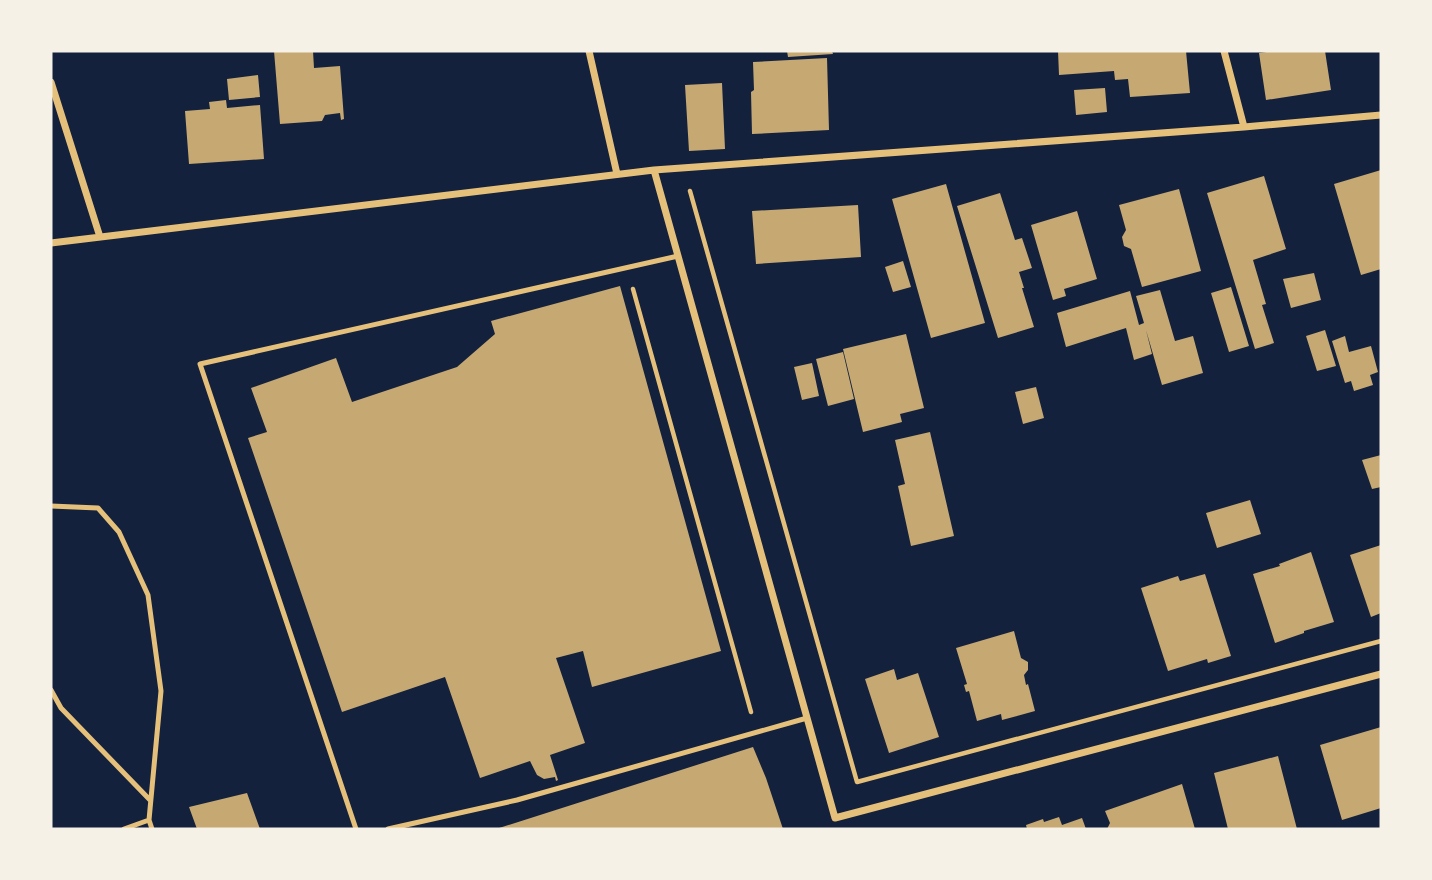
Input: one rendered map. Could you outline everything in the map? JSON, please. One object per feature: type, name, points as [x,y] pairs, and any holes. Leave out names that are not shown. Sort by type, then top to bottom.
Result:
[{"type":"street","points":[[589,51],[617,174]]},
{"type":"street","points":[[1224,51],[1244,127]]},
{"type":"street","points":[[51,82],[100,237]]},
{"type":"street","points":[[51,243],[654,170],[1381,115]]},
{"type":"street","points":[[654,170],[835,818],[1381,674]]},
{"type":"lane","points":[[356,829],[200,365],[678,256]]},
{"type":"lane","points":[[51,506],[98,508],[119,532],[148,595],[160,691],[150,800],[149,820],[152,829]]},
{"type":"lane","points":[[51,690],[61,708],[150,800]]},
{"type":"lane","points":[[388,829],[517,800],[807,718]]},
{"type":"lane","points":[[124,829],[149,820]]},
{"type":"path","points":[[683,168],[857,782],[1381,640]]},
{"type":"path","points":[[627,268],[757,733]]},
{"type":"building","points":[[274,51],[313,51],[314,68],[340,66],[344,119],[341,120],[340,113],[325,115],[322,121],[280,124]]},
{"type":"building","points":[[787,51],[832,51],[833,54],[788,57]]},
{"type":"building","points":[[1058,51],[1186,51],[1190,93],[1130,97],[1128,79],[1115,80],[1114,71],[1059,75]]},
{"type":"building","points":[[1325,51],[1331,90],[1266,100],[1259,53]]},
{"type":"building","points":[[827,58],[829,130],[752,134],[753,62]]},
{"type":"building","points":[[258,75],[260,97],[229,100],[227,79]]},
{"type":"building","points":[[722,83],[725,149],[689,151],[685,85]]},
{"type":"building","points":[[1105,88],[1107,112],[1076,115],[1074,90]]},
{"type":"building","points":[[226,100],[227,108],[260,105],[264,159],[189,164],[185,111],[210,109],[209,102]]},
{"type":"building","points":[[1381,170],[1381,269],[1361,275],[1334,184]]},
{"type":"building","points":[[1264,176],[1286,249],[1253,260],[1266,304],[1262,305],[1274,343],[1255,349],[1207,193]]},
{"type":"building","points":[[946,184],[985,323],[931,338],[892,199]]},
{"type":"building","points":[[1179,189],[1201,271],[1142,287],[1131,249],[1124,246],[1122,237],[1126,230],[1119,205]]},
{"type":"building","points":[[1000,193],[1015,240],[1022,238],[1032,268],[1019,272],[1034,327],[998,338],[957,206]]},
{"type":"building","points":[[858,205],[861,257],[756,264],[752,211]]},
{"type":"building","points":[[1077,211],[1097,279],[1064,289],[1066,296],[1053,300],[1031,225]]},
{"type":"building","points":[[903,261],[911,287],[893,292],[885,267]]},
{"type":"building","points":[[1314,273],[1321,300],[1291,308],[1283,279]]},
{"type":"building","points":[[620,286],[721,651],[592,687],[583,651],[556,658],[585,743],[550,755],[558,780],[556,781],[555,777],[544,779],[537,775],[530,761],[480,778],[445,677],[342,712],[248,438],[267,432],[251,388],[336,358],[352,402],[457,367],[495,334],[491,321]]},
{"type":"building","points":[[1231,287],[1249,346],[1229,352],[1211,293]]},
{"type":"building","points":[[1160,290],[1175,341],[1193,336],[1203,373],[1162,385],[1146,330],[1152,354],[1134,360],[1126,328],[1066,347],[1057,313],[1130,291],[1139,325],[1144,323],[1136,296]]},
{"type":"building","points":[[1325,330],[1336,366],[1317,371],[1306,336]]},
{"type":"building","points":[[906,334],[924,408],[900,414],[902,422],[863,432],[843,349]]},
{"type":"building","points":[[1345,336],[1349,352],[1371,346],[1378,372],[1370,375],[1373,385],[1354,391],[1351,381],[1345,383],[1332,341]]},
{"type":"building","points":[[843,352],[854,399],[828,406],[816,359]]},
{"type":"building","points":[[812,363],[819,396],[802,400],[794,367]]},
{"type":"building","points":[[1036,387],[1044,418],[1023,424],[1015,392]]},
{"type":"building","points":[[930,432],[954,536],[911,546],[898,486],[905,484],[895,440]]},
{"type":"building","points":[[1381,455],[1381,487],[1372,489],[1362,460]]},
{"type":"building","points":[[1250,500],[1261,534],[1217,548],[1206,513]]},
{"type":"building","points":[[1381,545],[1381,613],[1371,617],[1350,555]]},
{"type":"building","points":[[1311,552],[1334,622],[1275,643],[1253,574]]},
{"type":"building","points":[[1205,574],[1231,656],[1208,663],[1207,659],[1168,671],[1141,588],[1178,576],[1180,581]]},
{"type":"building","points":[[1014,631],[1021,658],[1028,662],[1028,670],[1024,675],[1035,711],[1002,720],[1001,714],[977,721],[969,691],[966,692],[964,685],[967,684],[956,648]]},
{"type":"building","points":[[894,669],[897,680],[918,673],[939,737],[889,753],[865,679]]},
{"type":"building","points":[[1381,727],[1381,808],[1342,820],[1320,745]]},
{"type":"building","points":[[753,747],[783,829],[496,829]]},
{"type":"building","points":[[1278,756],[1297,829],[1228,829],[1214,773]]},
{"type":"building","points":[[1182,784],[1195,829],[1107,829],[1110,823],[1105,811]]},
{"type":"building","points":[[247,793],[260,829],[197,829],[189,807]]},
{"type":"building","points":[[1059,817],[1062,825],[1082,818],[1086,829],[1027,829],[1026,825]]}]
